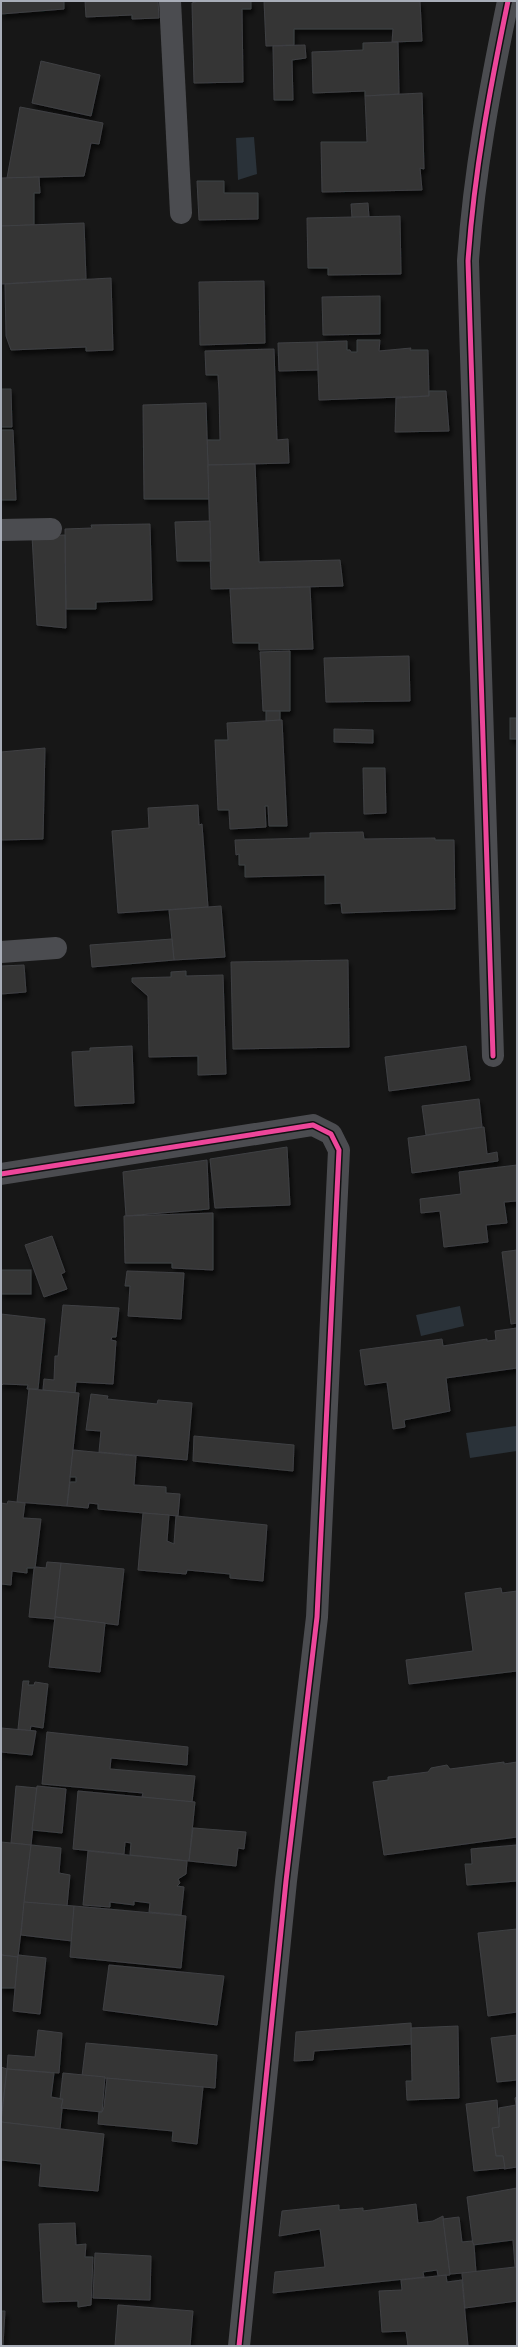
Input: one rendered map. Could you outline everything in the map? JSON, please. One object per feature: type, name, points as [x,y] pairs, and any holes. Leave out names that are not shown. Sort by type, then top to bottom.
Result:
[{"type":"street","points":[[170,1],[181,213]]},
{"type":"street","points":[[493,1056],[468,261],[473,196],[487,100],[508,1]]},
{"type":"street","points":[[1,530],[51,529]]},
{"type":"street","points":[[1,952],[56,948]]},
{"type":"street","points":[[1,1174],[313,1125],[331,1134],[339,1150],[317,1617],[286,1881],[239,2346]]},
{"type":"shaded area","points":[[254,137],[257,174],[238,180],[236,138]]},
{"type":"shaded area","points":[[460,1306],[464,1326],[421,1336],[416,1315]]},
{"type":"shaded area","points":[[516,1426],[517,1451],[470,1458],[466,1433]]},
{"type":"building","points":[[1,1],[64,1],[64,9],[1,14]]},
{"type":"building","points":[[85,1],[158,1],[159,18],[132,19],[132,15],[86,17]]},
{"type":"building","points":[[198,1],[251,1],[251,9],[242,9],[243,82],[194,83],[192,3]]},
{"type":"building","points":[[264,1],[420,1],[422,41],[392,42],[393,29],[294,29],[294,45],[266,46]]},
{"type":"building","points":[[398,42],[399,94],[365,96],[365,91],[313,93],[312,52],[363,50],[363,43]]},
{"type":"building","points":[[305,45],[306,58],[292,60],[293,100],[274,100],[273,46]]},
{"type":"building","points":[[41,61],[100,75],[91,116],[32,103]]},
{"type":"building","points":[[422,93],[424,169],[420,168],[422,190],[322,192],[321,142],[367,142],[365,96]]},
{"type":"building","points":[[20,107],[103,123],[99,144],[91,143],[84,176],[7,178]]},
{"type":"building","points":[[39,177],[40,193],[34,193],[34,225],[1,226],[1,178]]},
{"type":"building","points":[[197,181],[224,181],[224,193],[258,193],[258,219],[199,220]]},
{"type":"building","points":[[368,203],[369,217],[352,218],[351,204]]},
{"type":"building","points":[[400,216],[401,274],[328,275],[328,268],[308,268],[307,218]]},
{"type":"building","points":[[84,223],[86,279],[1,284],[1,226]]},
{"type":"building","points":[[111,278],[113,350],[86,351],[86,347],[11,350],[6,336],[5,284]]},
{"type":"building","points":[[264,281],[265,343],[200,345],[199,282]]},
{"type":"building","points":[[380,296],[380,334],[323,335],[322,297]]},
{"type":"building","points":[[357,340],[380,340],[379,351],[411,348],[410,350],[428,350],[429,396],[319,400],[317,342],[347,341],[347,350],[357,352]]},
{"type":"building","points":[[317,342],[318,370],[279,371],[278,343]]},
{"type":"building","points":[[274,349],[277,440],[288,439],[289,463],[208,465],[207,440],[220,440],[219,392],[218,375],[206,375],[205,351]]},
{"type":"building","points":[[1,389],[11,389],[12,427],[1,427]]},
{"type":"building","points":[[429,391],[446,391],[449,431],[395,432],[396,398],[429,396]]},
{"type":"building","points":[[206,403],[209,499],[144,499],[143,405]]},
{"type":"building","points":[[1,430],[13,430],[16,500],[1,500]]},
{"type":"building","points":[[255,464],[259,562],[340,560],[343,586],[211,589],[208,465]]},
{"type":"building","points":[[210,521],[211,561],[177,561],[175,522]]},
{"type":"building","points":[[150,524],[152,600],[96,602],[96,609],[66,609],[65,529],[92,528],[91,525]]},
{"type":"building","points":[[65,535],[66,628],[37,625],[32,536]]},
{"type":"building","points":[[310,587],[313,649],[259,650],[259,643],[233,643],[230,589]]},
{"type":"building","points":[[290,651],[290,711],[263,711],[260,652]]},
{"type":"building","points":[[409,656],[410,701],[326,702],[324,658]]},
{"type":"building","points":[[266,711],[280,711],[280,720],[266,721]]},
{"type":"building","points":[[510,718],[517,718],[517,739],[510,739]]},
{"type":"building","points":[[282,720],[287,826],[269,826],[268,806],[265,806],[266,827],[230,829],[229,810],[218,810],[215,740],[228,740],[227,723]]},
{"type":"building","points":[[334,729],[373,730],[373,743],[334,742]]},
{"type":"building","points":[[45,748],[43,839],[1,840],[1,752]]},
{"type":"building","points":[[363,768],[385,768],[386,813],[364,814]]},
{"type":"building","points":[[198,805],[199,825],[202,824],[208,907],[118,913],[112,831],[149,828],[148,808]]},
{"type":"building","points":[[363,832],[364,839],[435,838],[435,840],[454,840],[455,909],[342,913],[341,903],[325,904],[325,875],[245,877],[245,865],[239,865],[239,854],[236,855],[235,840],[310,838],[310,833]]},
{"type":"building","points":[[221,906],[225,957],[174,960],[169,910]]},
{"type":"building","points":[[172,939],[174,960],[92,967],[90,945]]},
{"type":"building","points":[[348,960],[349,1047],[233,1049],[231,962]]},
{"type":"building","points":[[24,965],[26,992],[1,994],[1,966]]},
{"type":"building","points":[[186,971],[186,976],[223,975],[226,1074],[198,1075],[198,1056],[149,1057],[148,996],[132,982],[132,978],[171,977],[171,972]]},
{"type":"building","points":[[132,1046],[134,1103],[75,1106],[72,1052],[90,1051],[90,1048]]},
{"type":"building","points":[[466,1046],[470,1080],[389,1091],[385,1057]]},
{"type":"building","points":[[479,1099],[482,1127],[426,1135],[422,1106]]},
{"type":"building","points":[[484,1127],[487,1154],[497,1152],[498,1161],[412,1173],[408,1138]]},
{"type":"building","points":[[287,1147],[290,1205],[215,1208],[210,1159]]},
{"type":"building","points":[[207,1160],[209,1209],[126,1216],[123,1172]]},
{"type":"building","points":[[517,1165],[517,1201],[504,1202],[507,1223],[486,1225],[488,1242],[444,1247],[440,1211],[421,1213],[420,1199],[461,1194],[459,1172]]},
{"type":"building","points":[[213,1213],[213,1270],[172,1268],[172,1263],[125,1263],[124,1216]]},
{"type":"building","points":[[52,1236],[65,1272],[61,1274],[67,1289],[44,1297],[25,1245]]},
{"type":"building","points":[[517,1250],[517,1323],[511,1324],[502,1252]]},
{"type":"building","points":[[1,1270],[31,1270],[31,1294],[1,1294]]},
{"type":"building","points":[[127,1271],[184,1273],[181,1319],[128,1316],[130,1286],[125,1286]]},
{"type":"building","points":[[63,1305],[119,1308],[116,1337],[112,1337],[111,1340],[116,1341],[113,1384],[76,1382],[75,1393],[43,1390],[44,1379],[54,1380],[55,1356],[58,1356]]},
{"type":"building","points":[[1,1314],[45,1319],[38,1389],[27,1389],[28,1385],[3,1384],[1,1386]]},
{"type":"building","points":[[517,1328],[517,1368],[446,1378],[450,1411],[404,1420],[405,1427],[393,1429],[387,1382],[365,1385],[360,1350],[442,1339],[443,1346],[487,1339],[487,1341],[496,1340],[495,1331]]},
{"type":"building","points":[[29,1389],[79,1393],[67,1506],[17,1502]]},
{"type":"building","points":[[91,1394],[108,1396],[107,1399],[157,1404],[158,1400],[192,1403],[187,1460],[99,1452],[101,1431],[86,1430]]},
{"type":"building","points":[[194,1436],[294,1445],[293,1471],[193,1461]]},
{"type":"building","points":[[73,1450],[136,1456],[134,1485],[166,1487],[166,1493],[180,1494],[178,1516],[98,1509],[98,1504],[89,1503],[88,1508],[67,1506],[70,1482],[76,1482],[76,1477],[70,1477]]},
{"type":"building","points":[[8,1501],[25,1503],[23,1518],[41,1519],[35,1568],[27,1568],[27,1573],[12,1571],[11,1585],[1,1584],[1,1503],[7,1504]]},
{"type":"building","points":[[143,1513],[169,1515],[167,1541],[174,1544],[176,1516],[267,1525],[263,1581],[230,1578],[230,1574],[187,1570],[186,1574],[138,1570]]},
{"type":"building","points":[[47,1562],[61,1563],[55,1619],[29,1617],[34,1569],[35,1567],[46,1568]]},
{"type":"building","points":[[61,1563],[124,1569],[118,1625],[55,1617]]},
{"type":"building","points":[[501,1588],[502,1593],[517,1591],[517,1671],[409,1684],[406,1660],[473,1651],[465,1593]]},
{"type":"building","points":[[55,1617],[105,1623],[100,1672],[49,1667]]},
{"type":"building","points":[[23,1681],[29,1681],[28,1685],[34,1685],[35,1682],[48,1684],[43,1728],[31,1726],[30,1731],[18,1729]]},
{"type":"building","points":[[1,1728],[36,1731],[32,1755],[1,1752]]},
{"type":"building","points":[[47,1732],[188,1747],[187,1765],[111,1758],[110,1769],[195,1776],[192,1802],[142,1797],[143,1793],[42,1784]]},
{"type":"building","points":[[504,1762],[504,1764],[517,1762],[517,1837],[384,1855],[373,1782],[388,1780],[388,1777],[428,1772],[431,1768],[447,1765],[450,1769]]},
{"type":"building","points":[[16,1786],[37,1788],[31,1845],[11,1843]]},
{"type":"building","points":[[37,1786],[66,1789],[62,1833],[32,1830]]},
{"type":"building","points":[[78,1791],[195,1802],[189,1861],[130,1855],[131,1843],[125,1842],[124,1854],[73,1849]]},
{"type":"building","points":[[193,1828],[246,1832],[244,1849],[238,1848],[236,1866],[189,1861]]},
{"type":"building","points":[[1,1842],[31,1845],[18,1957],[1,1955]]},
{"type":"building","points":[[31,1845],[61,1848],[59,1873],[70,1875],[67,1906],[24,1902]]},
{"type":"building","points":[[517,1845],[517,1881],[467,1885],[465,1864],[472,1864],[471,1849]]},
{"type":"building","points":[[88,1851],[187,1861],[186,1874],[178,1879],[180,1883],[177,1886],[184,1887],[181,1915],[149,1912],[150,1903],[134,1901],[134,1905],[110,1902],[110,1907],[83,1905]]},
{"type":"building","points":[[24,1902],[74,1906],[72,1941],[21,1935]]},
{"type":"building","points":[[74,1906],[186,1916],[181,1968],[70,1957]]},
{"type":"building","points":[[517,1929],[517,2012],[488,2016],[478,1933]]},
{"type":"building","points":[[1,1955],[18,1957],[15,1988],[1,1988]]},
{"type":"building","points":[[18,1955],[46,1958],[40,2014],[13,2011]]},
{"type":"building","points":[[109,1965],[224,1976],[217,2025],[103,2010]]},
{"type":"building","points":[[411,2023],[412,2044],[314,2051],[313,2060],[294,2061],[296,2032]]},
{"type":"building","points":[[458,2026],[459,2098],[407,2100],[406,2081],[412,2081],[411,2028]]},
{"type":"building","points":[[38,2030],[62,2033],[59,2073],[7,2069],[8,2055],[35,2057]]},
{"type":"building","points":[[517,2035],[517,2080],[497,2082],[491,2038]]},
{"type":"building","points":[[86,2043],[217,2055],[215,2088],[82,2076]]},
{"type":"building","points":[[1,2067],[7,2069],[1,2120]]},
{"type":"building","points":[[7,2069],[54,2073],[51,2097],[63,2099],[60,2129],[1,2122]]},
{"type":"building","points":[[63,2073],[105,2077],[102,2112],[61,2108],[63,2099],[60,2099]]},
{"type":"building","points":[[107,2078],[203,2087],[197,2144],[172,2141],[173,2131],[98,2124],[99,2112],[102,2112],[104,2107]]},
{"type":"building","points":[[517,2097],[517,2167],[504,2169],[503,2156],[496,2156],[492,2128],[499,2127],[499,2108],[516,2105],[515,2098]]},
{"type":"building","points":[[497,2100],[499,2127],[492,2128],[496,2156],[503,2156],[505,2168],[474,2171],[466,2104]]},
{"type":"building","points":[[1,2122],[104,2134],[98,2191],[39,2186],[41,2164],[1,2160]]},
{"type":"building","points":[[517,2188],[517,2267],[515,2267],[513,2240],[473,2245],[467,2197]]},
{"type":"building","points":[[416,2204],[418,2223],[433,2221],[443,2216],[450,2275],[438,2276],[437,2270],[423,2272],[424,2277],[273,2293],[275,2272],[325,2267],[320,2229],[279,2236],[282,2211],[339,2205],[339,2210],[363,2208],[363,2211]]},
{"type":"building","points":[[459,2217],[462,2242],[472,2241],[474,2245],[476,2272],[450,2274],[443,2219]]},
{"type":"building","points":[[75,2223],[76,2245],[86,2244],[85,2257],[93,2257],[91,2305],[78,2307],[78,2301],[43,2302],[39,2224]]},
{"type":"building","points":[[95,2253],[151,2256],[150,2300],[93,2298]]},
{"type":"building","points":[[517,2267],[517,2301],[465,2308],[462,2273]]},
{"type":"building","points":[[446,2275],[447,2282],[462,2280],[468,2346],[408,2346],[406,2331],[382,2332],[379,2291],[402,2290],[401,2280]]},
{"type":"building","points":[[118,2305],[193,2311],[190,2346],[115,2346]]},
{"type":"building","points":[[1,2311],[5,2311],[3,2345],[1,2345]]},
{"type":"cycle path","points":[[493,1056],[468,261],[474,195],[495,66],[508,1]]},
{"type":"cycle path","points":[[1,1174],[313,1125],[331,1134],[339,1150],[317,1617],[286,1881],[239,2346]]}]
